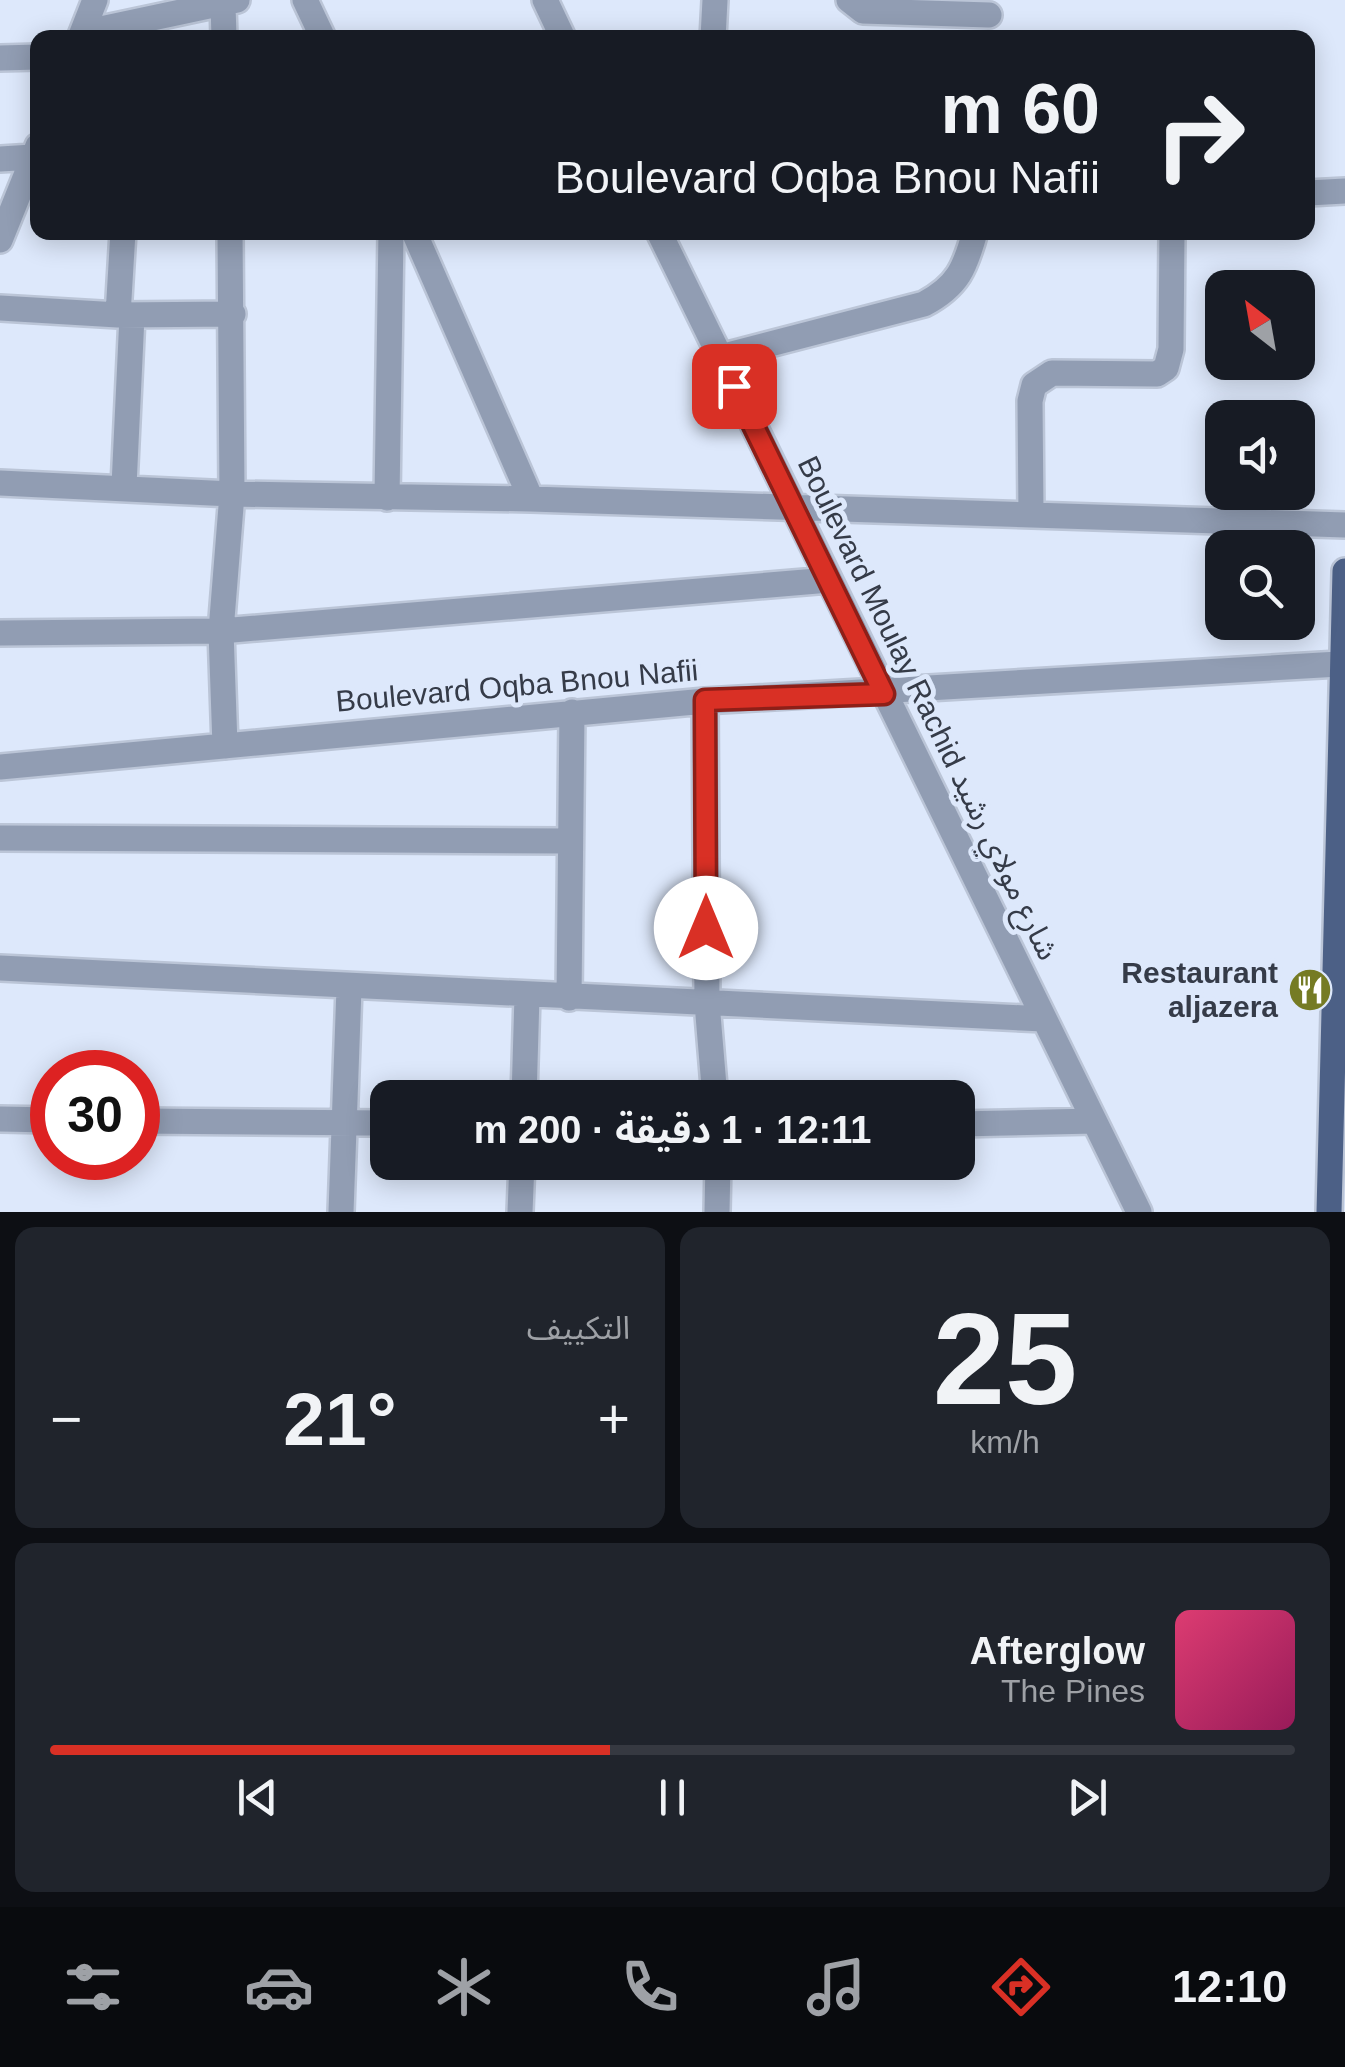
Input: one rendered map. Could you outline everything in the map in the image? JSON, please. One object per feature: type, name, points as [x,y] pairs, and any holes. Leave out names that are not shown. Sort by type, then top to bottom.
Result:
[{"type":"main road","points":[[1330,1212],[1338,1166],[1340,664],[1345,570]]},
{"type":"street","points":[[83,30],[96,0]]},
{"type":"street","points":[[306,0],[319,30]]},
{"type":"street","points":[[545,0],[559,30]]},
{"type":"street","points":[[713,30],[715,0]]},
{"type":"street","points":[[848,0],[863,11],[989,18]]},
{"type":"street","points":[[104,30],[230,2],[225,30]]},
{"type":"street","points":[[0,58],[30,57]]},
{"type":"street","points":[[0,160],[30,153]]},
{"type":"street","points":[[0,240],[30,165]]},
{"type":"street","points":[[1315,193],[1345,191]]},
{"type":"street","points":[[123,240],[124,486]]},
{"type":"street","points":[[225,746],[221,631],[232,494],[230,240]]},
{"type":"street","points":[[387,498],[391,240]]},
{"type":"street","points":[[418,240],[531,499]]},
{"type":"street","name":"Boulevard Moulay Rachid شارع مولاي رشيد","points":[[663,240],[1138,1212]]},
{"type":"street","points":[[720,356],[924,304],[948,291],[964,273],[973,240]]},
{"type":"street","points":[[1032,514],[1030,401],[1034,384],[1052,374],[1157,374],[1166,368],[1171,349],[1172,240]]},
{"type":"street","points":[[0,308],[125,315],[233,314]]},
{"type":"street","points":[[0,483],[232,494],[793,506],[1345,525]]},
{"type":"street","points":[[0,633],[221,631],[829,580]]},
{"type":"street","name":"Boulevard Oqba Bnou Nafii","points":[[0,767],[705,700],[884,694],[1340,664]]},
{"type":"street","points":[[705,700],[707,1003],[713,1080]]},
{"type":"street","points":[[569,998],[572,712]]},
{"type":"street","points":[[0,838],[569,841]]},
{"type":"street","points":[[0,968],[1044,1019]]},
{"type":"street","points":[[341,1212],[349,988]]},
{"type":"street","points":[[525,1080],[527,996]]},
{"type":"street","points":[[0,1120],[30,1120]]},
{"type":"street","points":[[160,1121],[370,1124]]},
{"type":"street","points":[[975,1124],[1094,1121]]},
{"type":"street","points":[[520,1212],[521,1180]]},
{"type":"street","points":[[717,1212],[718,1180]]},
{"type":"place","name":"Restaurant aljazera","points":[[1310,990]]},
{"type":"route","points":[[706,928],[705,700],[884,694],[734,386]]}]
